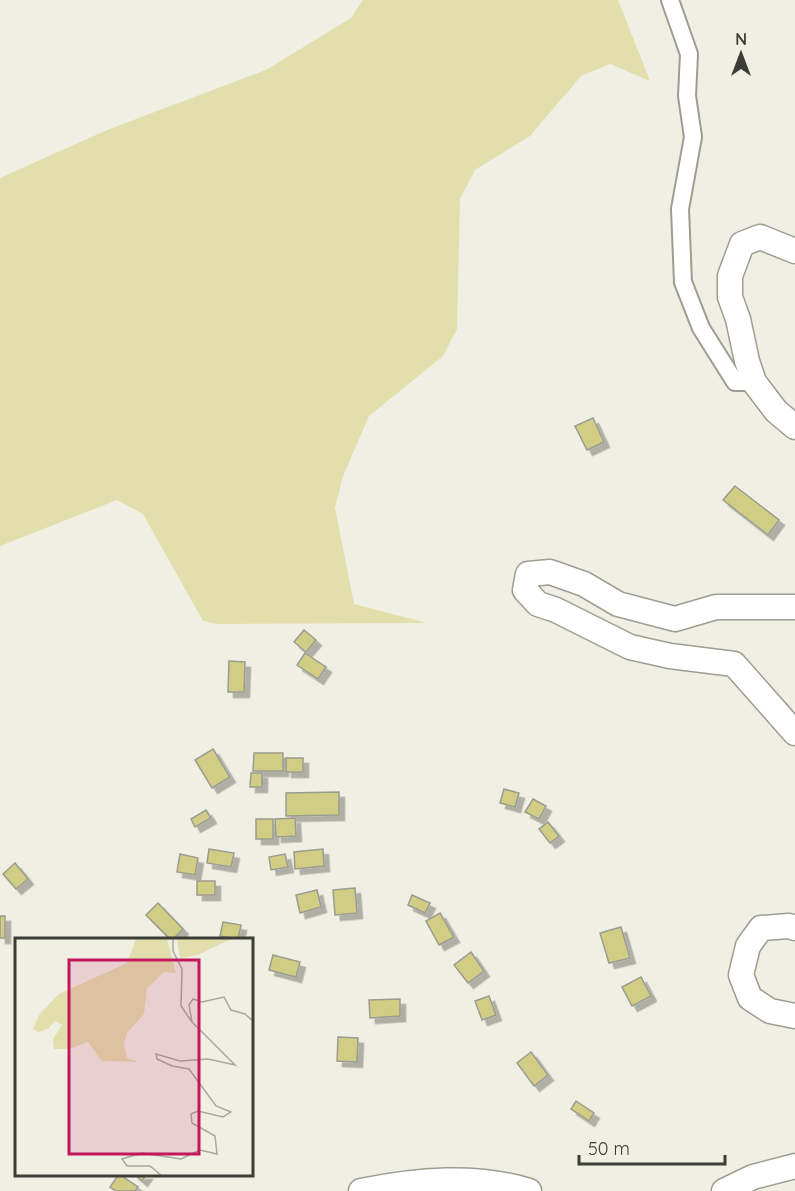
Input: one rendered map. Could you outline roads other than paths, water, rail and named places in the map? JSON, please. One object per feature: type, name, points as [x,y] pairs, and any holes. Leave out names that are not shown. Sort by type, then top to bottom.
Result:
[{"type":"street","points":[[670,0],[689,54],[687,96],[693,137],[680,209],[683,282],[701,328],[735,382],[754,382]]},
{"type":"street","points":[[795,251],[760,237],[742,244],[730,276],[730,297],[754,382],[776,411],[795,427]]},
{"type":"street","points":[[795,607],[716,608],[675,620],[618,604],[584,584],[550,572],[528,574],[525,590],[538,604],[556,610],[630,647],[670,656],[734,664],[795,733]]},
{"type":"street","points":[[795,928],[789,926],[761,928],[748,946],[741,975],[750,998],[770,1011],[795,1017]]},
{"type":"street","points":[[724,1191],[753,1176],[795,1166]]},
{"type":"street","points":[[361,1191],[445,1180],[481,1181],[529,1191]]}]
